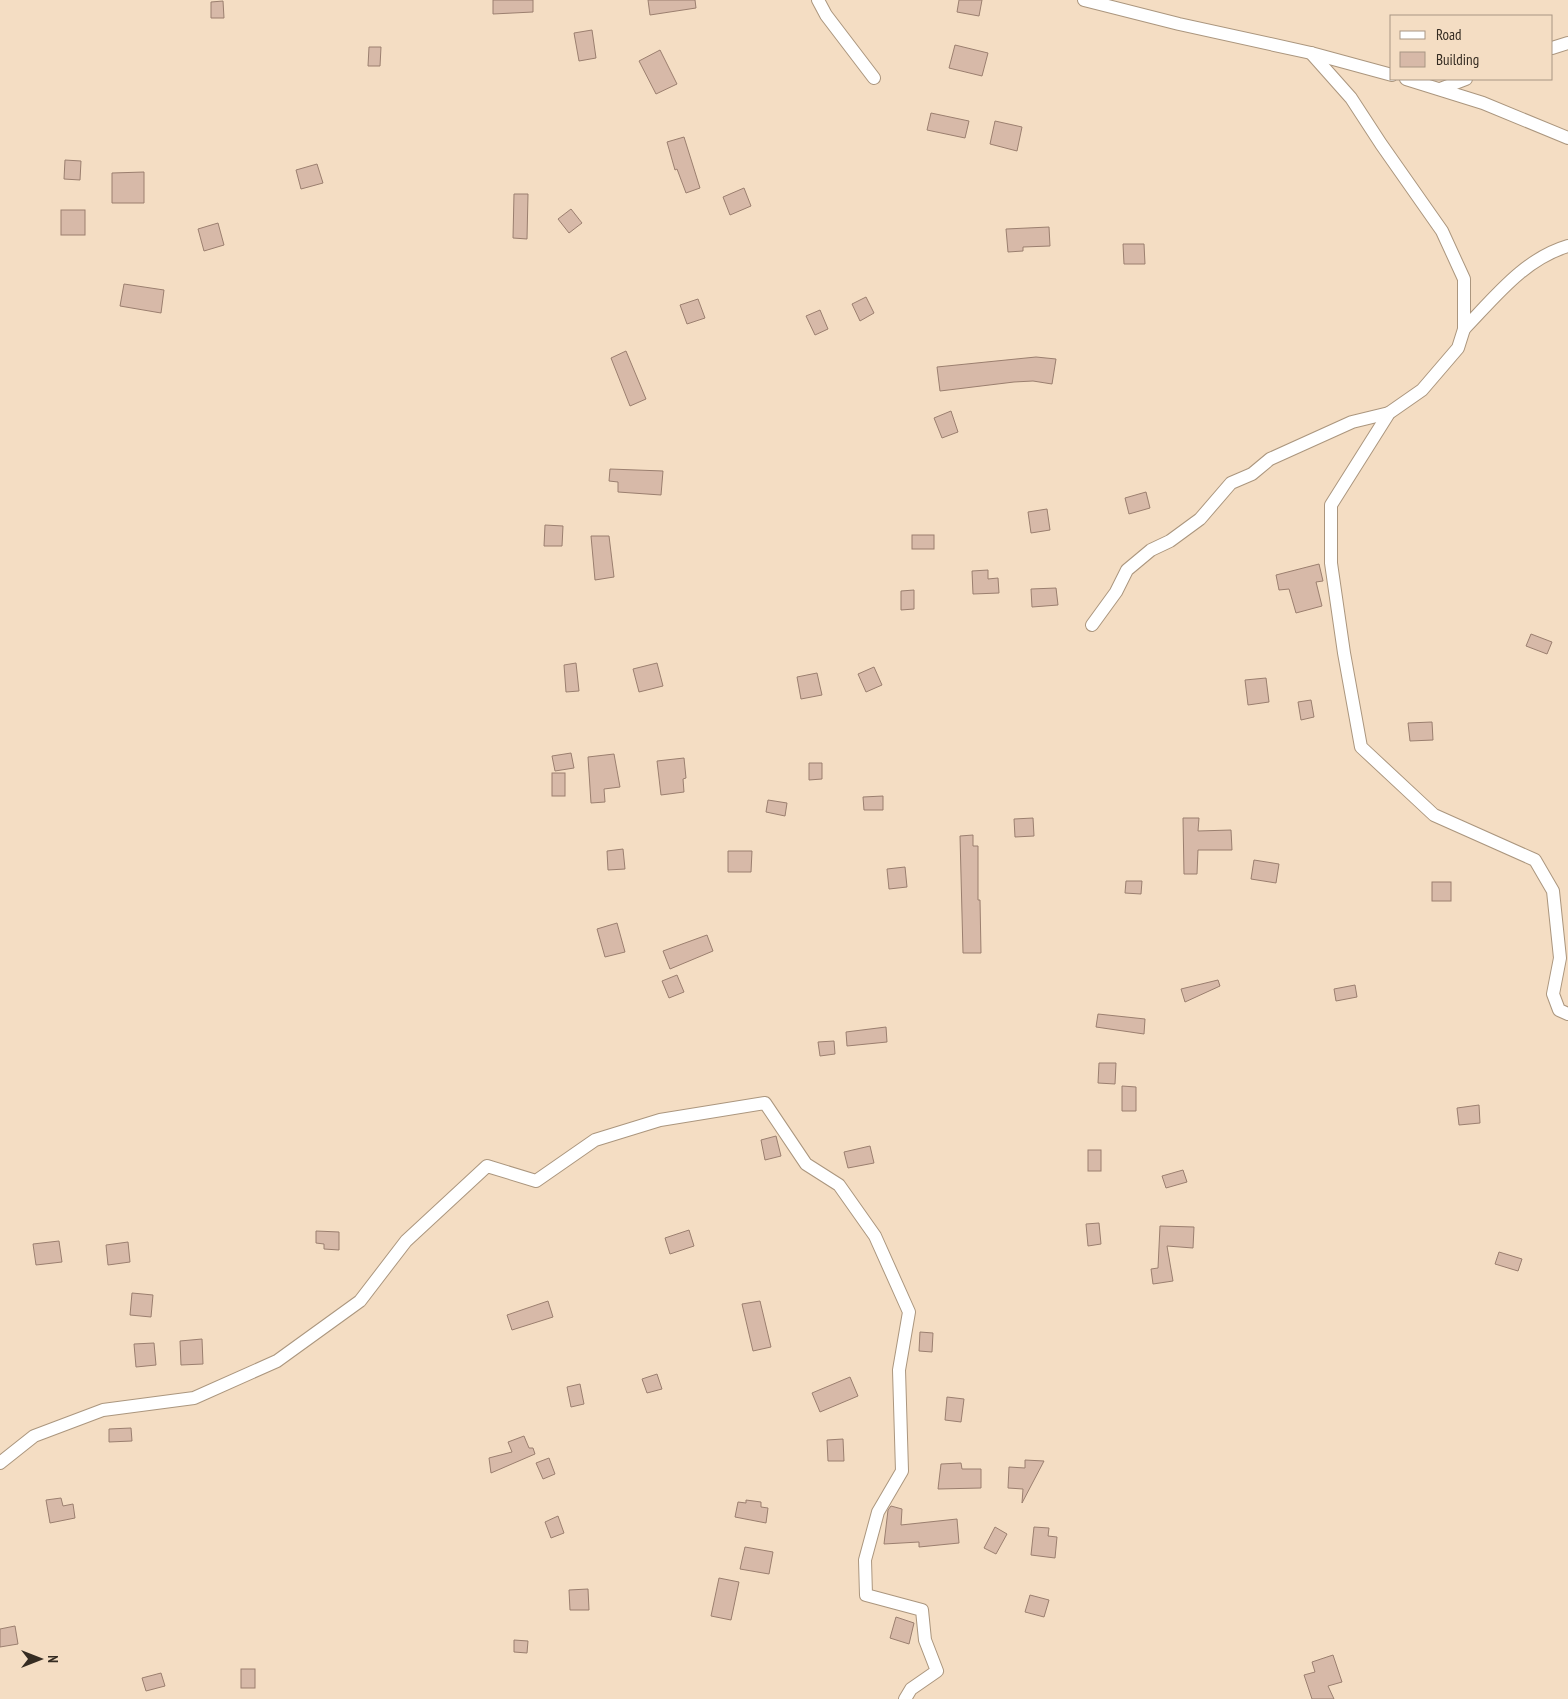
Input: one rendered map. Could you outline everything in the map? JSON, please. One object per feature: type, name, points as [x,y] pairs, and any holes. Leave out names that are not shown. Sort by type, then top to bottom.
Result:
[{"type":"street","points":[[818,0],[826,16],[874,78]]},
{"type":"street","points":[[1084,0],[1390,74]]},
{"type":"street","points":[[1553,48],[1568,43]]},
{"type":"street","points":[[1092,625],[1116,592],[1127,570],[1151,550],[1170,541],[1200,519],[1232,483],[1252,474],[1270,459],[1352,422],[1389,413],[1422,390],[1458,348],[1464,329],[1464,279],[1442,231],[1381,144],[1352,98],[1312,54]]},
{"type":"street","points":[[1410,80],[1483,103],[1568,138]]},
{"type":"street","points":[[1440,88],[1463,80]]},
{"type":"street","points":[[1464,329],[1517,273],[1556,249],[1568,246]]},
{"type":"street","points":[[1389,413],[1330,505],[1331,563],[1344,653],[1361,747],[1434,815],[1535,860],[1553,891],[1560,958],[1553,994],[1559,1010],[1568,1014]]},
{"type":"street","points":[[0,1464],[34,1436],[103,1410],[194,1398],[277,1361],[360,1300],[406,1241],[487,1166],[536,1181],[595,1140],[660,1120],[765,1103],[806,1164],[839,1185],[875,1236],[909,1312],[899,1370],[902,1471],[878,1512],[865,1560],[866,1594],[922,1610],[925,1640],[937,1671],[911,1689],[905,1699]]},
{"type":"building","points":[[493,0],[533,0],[533,12],[493,14]]},
{"type":"building","points":[[648,0],[695,0],[696,8],[650,15]]},
{"type":"building","points":[[959,0],[982,0],[979,16],[957,12]]},
{"type":"building","points":[[223,1],[224,18],[211,18],[211,2]]},
{"type":"building","points":[[592,30],[596,58],[579,61],[574,33]]},
{"type":"building","points":[[955,45],[988,53],[982,76],[949,68]]},
{"type":"building","points":[[369,47],[381,47],[380,66],[368,66]]},
{"type":"building","points":[[660,50],[677,84],[656,94],[639,61]]},
{"type":"building","points":[[931,113],[969,121],[965,138],[927,130]]},
{"type":"building","points":[[995,121],[1022,127],[1017,151],[990,144]]},
{"type":"building","points":[[684,137],[700,188],[686,193],[677,169],[675,170],[667,142]]},
{"type":"building","points":[[65,160],[81,161],[80,180],[64,179]]},
{"type":"building","points":[[317,164],[323,183],[301,189],[296,170]]},
{"type":"building","points":[[144,172],[144,203],[112,203],[112,173]]},
{"type":"building","points":[[744,188],[751,206],[730,215],[723,197]]},
{"type":"building","points":[[514,194],[528,194],[527,239],[513,238]]},
{"type":"building","points":[[571,209],[582,223],[569,233],[558,219]]},
{"type":"building","points":[[61,210],[85,210],[85,235],[61,235]]},
{"type":"building","points":[[218,223],[224,245],[204,251],[198,229]]},
{"type":"building","points":[[1049,227],[1050,246],[1023,247],[1023,251],[1008,252],[1006,229]]},
{"type":"building","points":[[1123,244],[1144,244],[1145,264],[1124,264]]},
{"type":"building","points":[[124,284],[164,290],[161,313],[120,306]]},
{"type":"building","points":[[866,297],[874,313],[860,321],[852,304]]},
{"type":"building","points":[[698,299],[705,318],[687,324],[680,305]]},
{"type":"building","points":[[820,310],[828,329],[815,335],[806,316]]},
{"type":"building","points":[[626,351],[646,399],[630,406],[611,358]]},
{"type":"building","points":[[1036,357],[1056,359],[1052,384],[1033,381],[1014,382],[940,391],[937,367]]},
{"type":"building","points":[[951,411],[958,432],[942,438],[934,418]]},
{"type":"building","points":[[610,469],[663,471],[661,495],[618,492],[618,482],[609,481]]},
{"type":"building","points":[[1146,492],[1150,508],[1129,514],[1125,498]]},
{"type":"building","points":[[1047,509],[1050,530],[1031,533],[1028,512]]},
{"type":"building","points":[[545,525],[563,526],[562,546],[544,546]]},
{"type":"building","points":[[912,535],[934,535],[934,549],[912,549]]},
{"type":"building","points":[[591,536],[609,536],[614,577],[595,580]]},
{"type":"building","points":[[1319,564],[1323,581],[1316,582],[1322,606],[1296,613],[1289,589],[1279,590],[1276,575]]},
{"type":"building","points":[[988,570],[988,579],[998,578],[999,593],[973,594],[972,571]]},
{"type":"building","points":[[1056,588],[1058,605],[1032,607],[1031,589]]},
{"type":"building","points":[[914,590],[914,609],[901,610],[901,591]]},
{"type":"building","points":[[1531,634],[1552,642],[1547,654],[1526,646]]},
{"type":"building","points":[[576,663],[579,691],[566,692],[564,665]]},
{"type":"building","points":[[657,663],[663,686],[639,692],[633,669]]},
{"type":"building","points":[[874,667],[882,685],[866,692],[858,674]]},
{"type":"building","points":[[817,673],[822,695],[801,699],[797,677]]},
{"type":"building","points":[[1266,678],[1269,702],[1248,705],[1245,680]]},
{"type":"building","points":[[1311,700],[1314,717],[1301,720],[1298,702]]},
{"type":"building","points":[[1432,722],[1433,740],[1410,741],[1408,723]]},
{"type":"building","points":[[571,753],[574,768],[555,771],[552,756]]},
{"type":"building","points":[[614,754],[620,787],[604,789],[605,802],[591,803],[588,757]]},
{"type":"building","points":[[684,758],[686,778],[683,779],[684,792],[661,795],[657,761]]},
{"type":"building","points":[[809,763],[822,763],[822,779],[809,780]]},
{"type":"building","points":[[552,773],[565,773],[565,796],[552,796]]},
{"type":"building","points":[[883,796],[883,810],[864,810],[863,797]]},
{"type":"building","points":[[768,800],[787,803],[785,816],[766,812]]},
{"type":"building","points":[[1033,818],[1034,836],[1015,837],[1014,819]]},
{"type":"building","points":[[1183,818],[1199,818],[1198,831],[1231,830],[1232,850],[1198,850],[1197,874],[1184,874]]},
{"type":"building","points":[[973,835],[973,846],[978,846],[978,900],[980,900],[981,953],[963,953],[960,836]]},
{"type":"building","points":[[623,849],[625,869],[608,870],[607,851]]},
{"type":"building","points":[[728,851],[752,851],[751,872],[728,872]]},
{"type":"building","points":[[1254,860],[1279,864],[1276,883],[1251,879]]},
{"type":"building","points":[[905,867],[907,887],[889,889],[887,869]]},
{"type":"building","points":[[1126,881],[1142,881],[1141,894],[1125,893]]},
{"type":"building","points":[[1432,882],[1451,882],[1451,901],[1432,901]]},
{"type":"building","points":[[617,923],[625,952],[605,957],[597,929]]},
{"type":"building","points":[[707,935],[713,951],[670,969],[663,951]]},
{"type":"building","points":[[677,975],[684,992],[669,998],[662,981]]},
{"type":"building","points":[[1218,980],[1220,986],[1185,1002],[1181,989]]},
{"type":"building","points":[[1355,985],[1357,997],[1336,1001],[1334,989]]},
{"type":"building","points":[[1098,1014],[1145,1019],[1144,1034],[1096,1027]]},
{"type":"building","points":[[886,1027],[887,1042],[847,1046],[846,1032]]},
{"type":"building","points":[[834,1041],[835,1054],[820,1056],[818,1042]]},
{"type":"building","points":[[1099,1063],[1116,1063],[1115,1084],[1098,1083]]},
{"type":"building","points":[[1122,1086],[1136,1087],[1136,1111],[1122,1111]]},
{"type":"building","points":[[1479,1105],[1480,1123],[1459,1125],[1457,1108]]},
{"type":"building","points":[[776,1136],[781,1156],[765,1160],[761,1140]]},
{"type":"building","points":[[870,1146],[874,1163],[848,1168],[844,1152]]},
{"type":"building","points":[[1088,1150],[1101,1150],[1101,1171],[1088,1171]]},
{"type":"building","points":[[1183,1170],[1187,1182],[1166,1188],[1162,1176]]},
{"type":"building","points":[[1099,1223],[1101,1244],[1088,1246],[1086,1224]]},
{"type":"building","points":[[1160,1226],[1194,1227],[1193,1248],[1167,1246],[1173,1281],[1153,1284],[1151,1269],[1158,1268]]},
{"type":"building","points":[[689,1230],[694,1246],[670,1254],[665,1238]]},
{"type":"building","points":[[316,1231],[339,1232],[339,1250],[324,1249],[324,1244],[316,1243]]},
{"type":"building","points":[[59,1241],[62,1262],[36,1265],[33,1244]]},
{"type":"building","points":[[128,1242],[130,1262],[108,1265],[106,1245]]},
{"type":"building","points":[[1499,1252],[1522,1259],[1518,1271],[1495,1264]]},
{"type":"building","points":[[132,1293],[153,1295],[151,1317],[130,1315]]},
{"type":"building","points":[[548,1301],[553,1317],[512,1330],[507,1315]]},
{"type":"building","points":[[760,1301],[771,1347],[753,1351],[742,1304]]},
{"type":"building","points":[[920,1332],[933,1333],[932,1352],[919,1351]]},
{"type":"building","points":[[202,1339],[203,1364],[181,1365],[180,1341]]},
{"type":"building","points":[[154,1343],[156,1365],[136,1367],[134,1344]]},
{"type":"building","points":[[657,1374],[662,1389],[647,1393],[642,1379]]},
{"type":"building","points":[[850,1377],[858,1396],[820,1412],[812,1393]]},
{"type":"building","points":[[580,1384],[584,1404],[571,1407],[567,1387]]},
{"type":"building","points":[[947,1397],[964,1399],[961,1422],[945,1420]]},
{"type":"building","points":[[131,1428],[132,1441],[109,1442],[109,1429]]},
{"type":"building","points":[[524,1436],[529,1448],[533,1448],[535,1454],[491,1473],[489,1458],[512,1452],[508,1442]]},
{"type":"building","points":[[843,1439],[844,1461],[828,1461],[827,1440]]},
{"type":"building","points":[[549,1458],[555,1474],[543,1479],[536,1463]]},
{"type":"building","points":[[1025,1460],[1044,1461],[1022,1503],[1023,1489],[1008,1488],[1009,1467],[1025,1468]]},
{"type":"building","points":[[961,1463],[962,1469],[981,1469],[981,1488],[938,1489],[941,1464]]},
{"type":"building","points":[[61,1498],[63,1506],[73,1504],[75,1518],[50,1523],[46,1500]]},
{"type":"building","points":[[746,1500],[761,1502],[761,1507],[768,1508],[766,1523],[735,1517],[738,1502],[746,1503]]},
{"type":"building","points":[[891,1506],[902,1509],[901,1525],[957,1519],[959,1543],[919,1547],[919,1542],[884,1544],[888,1510]]},
{"type":"building","points":[[558,1516],[564,1533],[551,1538],[545,1522]]},
{"type":"building","points":[[995,1527],[1007,1534],[996,1554],[984,1548]]},
{"type":"building","points":[[1034,1527],[1049,1528],[1048,1536],[1057,1537],[1055,1558],[1031,1555]]},
{"type":"building","points":[[745,1547],[773,1552],[769,1574],[740,1569]]},
{"type":"building","points":[[719,1578],[739,1582],[731,1620],[711,1616]]},
{"type":"building","points":[[588,1589],[589,1610],[570,1610],[569,1590]]},
{"type":"building","points":[[1030,1595],[1049,1600],[1044,1617],[1025,1612]]},
{"type":"building","points":[[896,1617],[914,1623],[909,1644],[890,1638]]},
{"type":"building","points":[[15,1626],[18,1644],[0,1647],[0,1629]]},
{"type":"building","points":[[514,1640],[528,1641],[527,1653],[514,1652]]},
{"type":"building","points":[[1333,1655],[1342,1682],[1328,1686],[1334,1699],[1312,1699],[1304,1675],[1315,1672],[1312,1662]]},
{"type":"building","points":[[241,1669],[255,1669],[255,1688],[241,1688]]},
{"type":"building","points":[[161,1673],[165,1686],[146,1691],[142,1678]]}]
